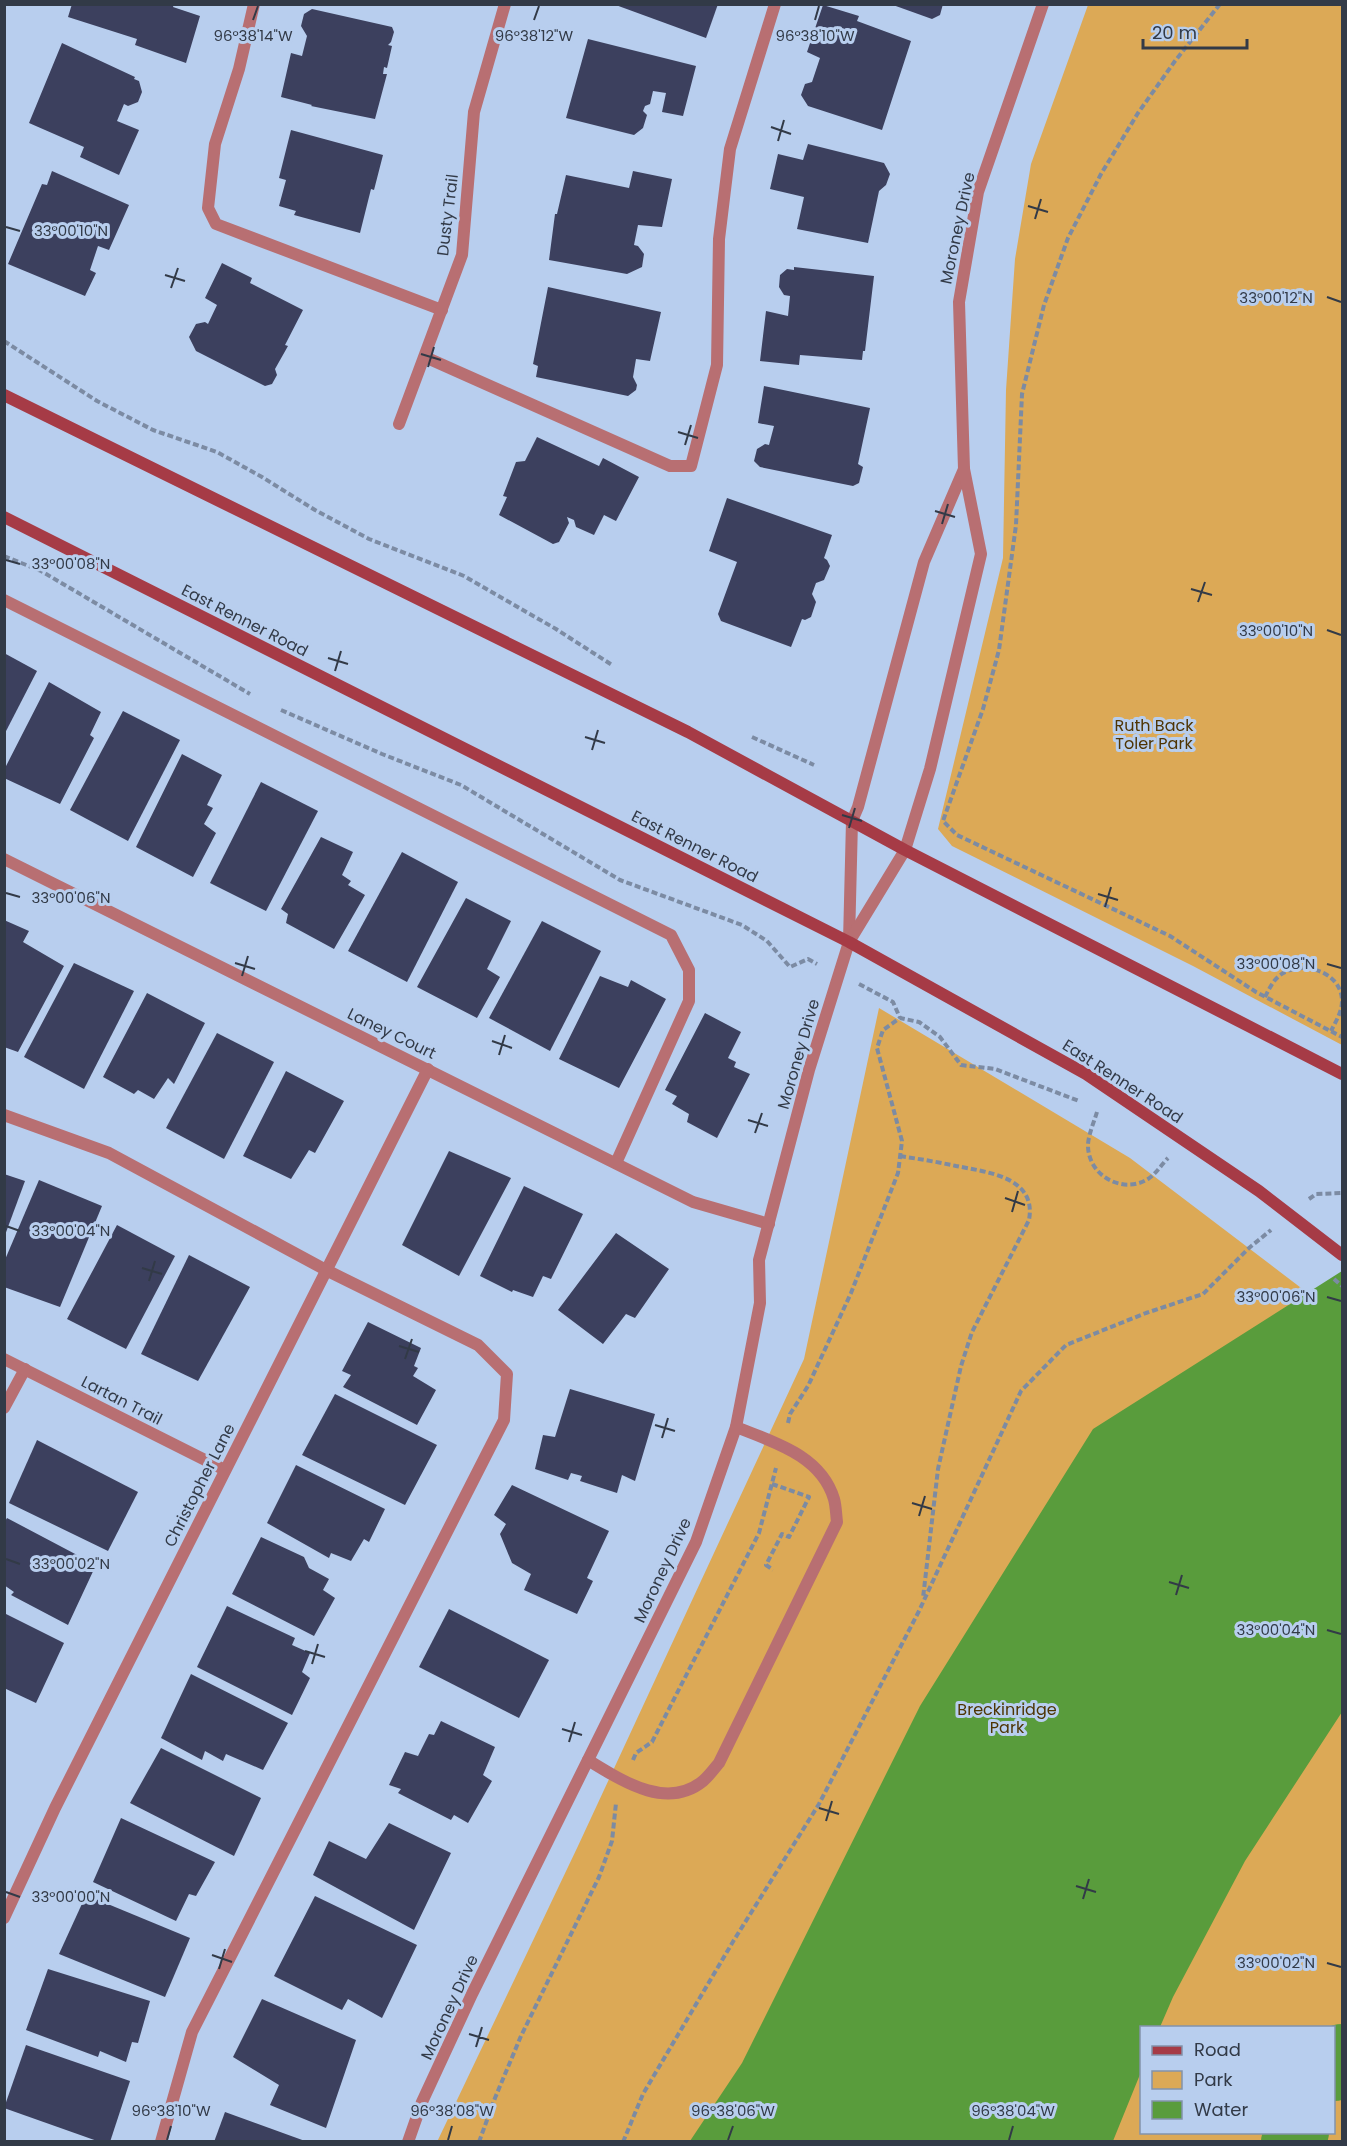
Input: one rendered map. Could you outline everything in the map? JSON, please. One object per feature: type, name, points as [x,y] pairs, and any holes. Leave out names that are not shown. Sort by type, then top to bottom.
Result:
[{"type":"main road","points":[[4,394],[688,732],[905,850],[1342,1074]]},
{"type":"main road","name":"East Renner Road","points":[[4,517],[849,942],[1086,1074],[1259,1191],[1342,1255]]},
{"type":"street","points":[[254,4],[240,69],[215,144],[208,208],[216,224],[442,310]]},
{"type":"street","name":"Dusty Trail","points":[[399,424],[462,255],[474,112],[505,4]]},
{"type":"street","points":[[425,357],[670,466],[691,466],[717,365],[719,239],[730,149],[775,4]]},
{"type":"street","name":"Moroney Drive","points":[[408,2142],[422,2102],[472,1994],[696,1542],[736,1426],[760,1303],[759,1260],[809,1070],[849,942],[905,850],[930,769],[981,554],[964,469],[958,303],[978,192],[1044,4]]},
{"type":"street","name":"Moroney Drive","points":[[849,942],[852,821],[858,807],[924,562],[964,469]]},
{"type":"street","points":[[4,600],[671,935],[689,970],[689,1001],[616,1163]]},
{"type":"street","name":"Laney Court","points":[[4,859],[693,1202],[769,1224]]},
{"type":"street","name":"Christopher Lane","points":[[4,1918],[55,1808],[428,1069]]},
{"type":"street","points":[[4,1115],[109,1153],[326,1270],[478,1346],[507,1374],[504,1420],[192,2032],[161,2142]]},
{"type":"street","name":"Lartan Trail","points":[[4,1359],[225,1470]]},
{"type":"street","points":[[4,1408],[25,1369]]},
{"type":"street","points":[[588,1760],[624,1781],[656,1793],[684,1792],[704,1781],[719,1763],[837,1522],[834,1497],[818,1470],[796,1451],[736,1426]]},
{"type":"path","points":[[1220,4],[1150,96],[1101,174],[1068,238],[1044,304],[1022,394],[1016,525],[999,650],[983,709],[943,821],[957,835],[1170,936],[1265,997],[1342,1037]]},
{"type":"path","points":[[4,341],[97,401],[153,430],[217,452],[369,539],[464,576],[556,629],[615,667]]},
{"type":"path","points":[[4,556],[41,571],[252,695]]},
{"type":"path","points":[[273,706],[382,754],[461,785],[620,880],[742,925],[767,941],[790,967],[808,959],[893,1002],[900,1018]]},
{"type":"path","points":[[746,735],[814,765]]},
{"type":"path","points":[[1265,997],[1275,979],[1288,972],[1304,967],[1322,971],[1338,985],[1342,1000],[1340,1015],[1331,1031]]},
{"type":"path","points":[[479,2142],[520,2036],[599,1877],[612,1841],[616,1799],[636,1754],[652,1742],[759,1533],[790,1414],[808,1386],[880,1225],[898,1173],[902,1142],[877,1048],[883,1030],[900,1018],[920,1022],[940,1037],[961,1065],[995,1069],[1083,1104]]},
{"type":"path","points":[[1090,1108],[1106,1118]]},
{"type":"path","points":[[1097,1112],[1088,1144],[1091,1164],[1104,1178],[1123,1185],[1149,1178],[1168,1158],[1159,1152]]},
{"type":"path","points":[[900,1156],[1000,1175],[1016,1184],[1026,1196],[1031,1208],[1029,1220],[972,1332],[961,1366],[938,1469],[930,1558],[922,1604]]},
{"type":"path","points":[[1308,1201],[1316,1194],[1342,1193]]},
{"type":"path","points":[[622,2142],[643,2094],[734,1940],[819,1804],[922,1604],[1020,1391],[1066,1345],[1146,1313],[1203,1294],[1249,1248],[1274,1228]]},
{"type":"path","points":[[772,1484],[809,1497],[789,1538],[782,1534],[766,1565],[773,1570]]},
{"type":"green space","name":"Ruth Back Toler Park","points":[[1088,5],[1342,5],[1342,1045],[1193,966],[952,846],[938,829],[1003,558],[1006,390],[1015,259],[1031,164]]},
{"type":"green space","name":"Breckinridge Park","points":[[879,1008],[1130,1158],[1342,1319],[1342,2141],[437,2142],[578,1846],[804,1359]]},
{"type":"water","points":[[1342,1271],[1342,1712],[1245,1861],[1173,1997],[1160,2026],[1140,2026],[1140,2074],[1113,2141],[690,2141],[742,2063],[920,1706],[1093,1429]]},
{"type":"building","points":[[72,4],[174,4],[173,7],[200,16],[186,63],[135,45],[137,39],[68,17]]},
{"type":"building","points":[[613,4],[718,4],[706,38]]},
{"type":"building","points":[[943,4],[940,15],[932,19],[893,5]]},
{"type":"building","points":[[823,5],[859,16],[857,21],[911,41],[882,130],[808,106],[801,95],[805,84],[812,82],[820,58],[807,52]]},
{"type":"building","points":[[312,9],[392,27],[394,32],[388,45],[392,46],[387,68],[384,67],[383,74],[387,74],[375,119],[311,106],[281,97],[291,53],[302,56],[307,36],[301,26],[304,14]]},
{"type":"building","points":[[588,39],[696,66],[683,116],[662,112],[666,93],[653,91],[650,104],[645,106],[643,111],[647,115],[643,128],[634,135],[566,118]]},
{"type":"building","points":[[62,43],[135,77],[134,79],[139,81],[142,92],[138,102],[128,106],[124,104],[117,121],[139,130],[119,175],[80,157],[84,147],[29,123]]},
{"type":"building","points":[[291,130],[383,155],[374,190],[371,189],[360,233],[294,215],[296,211],[279,206],[286,180],[279,178]]},
{"type":"building","points":[[808,144],[884,163],[890,174],[886,185],[879,191],[868,243],[797,229],[804,197],[770,189],[778,154],[803,160]]},
{"type":"building","points":[[52,171],[129,205],[109,250],[98,246],[90,270],[96,273],[85,296],[8,264],[42,184],[47,185]]},
{"type":"building","points":[[633,171],[672,179],[662,227],[638,225],[634,245],[638,246],[644,254],[642,267],[627,274],[549,260],[555,214],[557,214],[566,175],[629,188]]},
{"type":"building","points":[[222,263],[252,278],[250,283],[303,310],[285,345],[288,346],[275,369],[277,375],[272,384],[265,386],[196,351],[189,337],[196,324],[205,322],[208,324],[217,305],[205,298]]},
{"type":"building","points":[[794,267],[874,276],[862,360],[800,355],[799,365],[760,361],[766,311],[788,316],[790,296],[784,295],[779,287],[780,275],[787,269],[794,270]]},
{"type":"building","points":[[548,287],[661,312],[650,361],[636,359],[633,377],[637,385],[636,390],[628,396],[536,377],[538,366],[533,364]]},
{"type":"building","points":[[764,386],[870,408],[858,464],[863,467],[859,483],[853,486],[760,467],[754,461],[757,449],[765,444],[769,445],[774,426],[758,423]]},
{"type":"building","points":[[537,437],[599,466],[603,458],[639,477],[616,521],[604,515],[594,535],[576,527],[574,520],[567,517],[569,523],[559,542],[553,544],[499,515],[507,497],[503,496],[516,462],[525,461]]},
{"type":"building","points":[[727,498],[832,535],[824,558],[830,566],[824,580],[816,583],[812,594],[816,602],[811,617],[802,619],[791,647],[721,621],[718,614],[737,562],[709,551]]},
{"type":"building","points":[[4,653],[37,671],[4,735]]},
{"type":"building","points":[[49,682],[101,712],[90,735],[94,738],[60,804],[4,778],[4,770]]},
{"type":"building","points":[[123,711],[180,740],[128,841],[70,810]]},
{"type":"building","points":[[182,754],[222,775],[207,805],[213,808],[204,824],[216,833],[193,877],[136,847]]},
{"type":"building","points":[[261,782],[318,811],[266,911],[210,883]]},
{"type":"building","points":[[321,837],[353,852],[342,875],[351,881],[348,885],[365,895],[334,949],[286,923],[288,914],[281,909]]},
{"type":"building","points":[[402,852],[458,882],[407,982],[348,951]]},
{"type":"building","points":[[466,898],[511,921],[487,969],[500,977],[477,1018],[417,987]]},
{"type":"building","points":[[4,920],[29,931],[23,942],[64,966],[18,1052],[4,1047]]},
{"type":"building","points":[[542,921],[601,951],[550,1051],[489,1018]]},
{"type":"building","points":[[74,963],[134,991],[84,1089],[24,1057]]},
{"type":"building","points":[[600,976],[628,987],[631,980],[666,999],[619,1088],[559,1059]]},
{"type":"building","points":[[147,993],[205,1023],[174,1084],[168,1078],[154,1099],[138,1090],[134,1094],[103,1077]]},
{"type":"building","points":[[705,1013],[741,1032],[728,1058],[736,1062],[734,1067],[750,1074],[717,1138],[687,1122],[689,1114],[672,1104],[677,1096],[665,1090]]},
{"type":"building","points":[[217,1033],[274,1062],[224,1159],[166,1128]]},
{"type":"building","points":[[286,1071],[344,1101],[315,1153],[309,1150],[291,1179],[243,1156]]},
{"type":"building","points":[[449,1151],[511,1178],[459,1276],[402,1245]]},
{"type":"building","points":[[4,1174],[25,1181],[5,1235],[4,1235]]},
{"type":"building","points":[[39,1180],[102,1206],[60,1307],[4,1287],[4,1262]]},
{"type":"building","points":[[524,1186],[583,1214],[551,1279],[543,1276],[533,1297],[513,1290],[512,1292],[480,1276]]},
{"type":"building","points":[[117,1225],[175,1256],[126,1349],[67,1319]]},
{"type":"building","points":[[616,1233],[669,1269],[635,1318],[626,1314],[603,1344],[558,1310]]},
{"type":"building","points":[[189,1255],[250,1287],[198,1381],[141,1354]]},
{"type":"building","points":[[368,1322],[421,1348],[414,1366],[418,1368],[413,1376],[436,1390],[417,1425],[343,1387],[351,1375],[342,1371]]},
{"type":"building","points":[[570,1389],[655,1414],[635,1481],[622,1475],[617,1493],[580,1481],[582,1476],[571,1473],[568,1480],[535,1469],[543,1435],[555,1437]]},
{"type":"building","points":[[335,1394],[437,1445],[405,1505],[302,1455]]},
{"type":"building","points":[[37,1440],[138,1492],[108,1551],[9,1503]]},
{"type":"building","points":[[296,1465],[385,1509],[369,1542],[364,1539],[351,1561],[331,1553],[329,1558],[267,1523]]},
{"type":"building","points":[[512,1485],[609,1531],[587,1578],[593,1581],[577,1614],[524,1590],[531,1574],[512,1563],[500,1534],[506,1524],[494,1515]]},
{"type":"building","points":[[7,1518],[96,1565],[68,1625],[11,1595],[14,1592],[4,1585],[4,1523]]},
{"type":"building","points":[[261,1537],[304,1557],[309,1568],[329,1579],[323,1590],[335,1598],[314,1636],[232,1594]]},
{"type":"building","points":[[227,1606],[295,1638],[292,1645],[310,1653],[302,1672],[310,1678],[292,1715],[197,1667]]},
{"type":"building","points":[[449,1609],[549,1660],[519,1718],[419,1667]]},
{"type":"building","points":[[4,1613],[64,1643],[36,1703],[4,1688]]},
{"type":"building","points":[[191,1674],[288,1723],[263,1770],[226,1754],[223,1761],[205,1751],[202,1760],[161,1738]]},
{"type":"building","points":[[441,1721],[495,1747],[483,1775],[492,1781],[468,1823],[454,1815],[451,1820],[398,1793],[401,1789],[389,1785],[405,1752],[418,1756],[429,1734],[434,1735]]},
{"type":"building","points":[[161,1748],[261,1798],[234,1856],[130,1803]]},
{"type":"building","points":[[121,1818],[215,1862],[196,1896],[189,1894],[176,1921],[93,1882]]},
{"type":"building","points":[[389,1823],[451,1853],[414,1930],[313,1875],[329,1841],[366,1859]]},
{"type":"building","points":[[86,1895],[190,1938],[165,1997],[59,1954]]},
{"type":"building","points":[[315,1896],[417,1945],[382,2018],[348,1999],[342,2010],[274,1976]]},
{"type":"building","points":[[48,1969],[150,2001],[138,2043],[132,2042],[126,2062],[100,2051],[98,2057],[26,2030]]},
{"type":"building","points":[[262,1999],[356,2040],[326,2128],[270,2105],[279,2085],[233,2057]]},
{"type":"building","points":[[26,2045],[130,2081],[110,2142],[100,2142],[4,2108]]},
{"type":"building","points":[[225,2112],[305,2141],[305,2142],[214,2142]]},
{"type":"waterway","points":[[1335,2068],[1342,2055]]},
{"type":"waterway","points":[[1292,2142],[1297,2134]]}]
